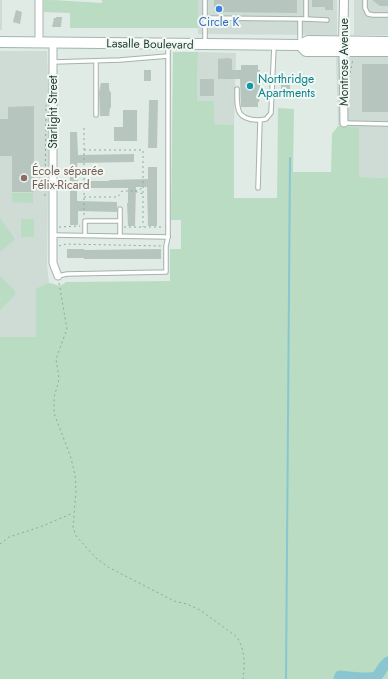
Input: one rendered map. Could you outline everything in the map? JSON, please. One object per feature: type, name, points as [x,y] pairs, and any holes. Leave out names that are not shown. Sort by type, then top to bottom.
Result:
[{"type":"main road","name":"Lasalle Boulevard","points":[[0,42],[274,45],[300,45],[308,41],[388,42]]},
{"type":"main road","name":"Lasalle Boulevard","points":[[300,45],[306,51],[388,52]]},
{"type":"street","points":[[39,0],[39,43]]},
{"type":"street","name":"Montrose Avenue","points":[[344,0],[344,123]]},
{"type":"street","name":"Starlight Street","points":[[53,43],[53,263],[58,276]]},
{"type":"lane","points":[[205,0],[205,44]]},
{"type":"lane","points":[[306,0],[306,19]]},
{"type":"lane","points":[[365,0],[365,8],[368,14],[388,16]]},
{"type":"lane","points":[[205,18],[327,20]]},
{"type":"lane","points":[[300,19],[300,45]]},
{"type":"lane","points":[[58,276],[67,274],[166,272],[166,246],[169,228],[168,44]]},
{"type":"lane","points":[[237,89],[237,106],[242,117],[249,120],[266,119],[271,113],[274,45]]},
{"type":"lane","points":[[54,62],[96,61],[168,56]]},
{"type":"lane","points":[[96,61],[96,115]]},
{"type":"lane","points":[[258,188],[260,120]]},
{"type":"lane","points":[[344,123],[388,124]]},
{"type":"lane","points":[[120,209],[120,236]]},
{"type":"lane","points":[[85,235],[85,221],[120,221]]},
{"type":"lane","points":[[53,235],[168,236]]},
{"type":"path","points":[[350,77],[350,69],[355,56],[354,52]]},
{"type":"path","points":[[45,196],[46,99]]},
{"type":"path","points":[[84,128],[85,221]]},
{"type":"path","points":[[84,150],[143,150],[143,227]]},
{"type":"path","points":[[134,191],[144,187]]},
{"type":"path","points":[[84,197],[118,197],[122,191],[134,191],[144,194]]},
{"type":"path","points":[[59,227],[85,226]]},
{"type":"path","points":[[120,226],[169,228]]},
{"type":"path","points":[[59,246],[66,244],[166,246]]},
{"type":"path","points":[[58,276],[67,329],[56,359],[59,378],[54,397],[54,413],[71,458],[75,475],[76,492],[73,527],[76,536],[96,558],[108,567],[174,602],[187,604],[200,610],[237,637],[241,643],[244,660],[243,679]]},
{"type":"path","points":[[0,544],[10,537],[40,527],[73,513]]},
{"type":"shaded area","points":[[0,0],[2,0],[2,30],[0,30]]},
{"type":"shaded area","points":[[198,0],[337,0],[337,35],[198,34]]},
{"type":"shaded area","points":[[354,0],[388,0],[388,35],[354,35]]},
{"type":"shaded area","name":"École séparée Félix-Ricard","points":[[0,51],[47,51],[49,112],[47,264],[49,283],[36,288],[36,337],[0,337]]},
{"type":"shaded area","points":[[198,52],[236,53],[234,125],[214,124],[197,101]]},
{"type":"shaded area","points":[[336,54],[388,54],[388,178],[359,177],[359,127],[338,126]]},
{"type":"green space","points":[[44,0],[102,3],[102,0],[198,0],[198,28],[70,28],[70,13],[44,12]]},
{"type":"green space","points":[[173,52],[198,52],[197,101],[214,101],[214,124],[234,125],[234,198],[277,198],[278,108],[294,109],[293,172],[331,172],[332,134],[338,126],[359,127],[359,177],[388,178],[388,679],[0,679],[0,337],[36,337],[36,288],[50,283],[59,286],[66,282],[170,281],[170,249],[181,249],[181,220],[171,220]]},
{"type":"green space","points":[[12,193],[33,193],[33,203],[12,202]]},
{"type":"green space","points":[[0,218],[15,239],[0,252]]},
{"type":"green space","points":[[21,219],[34,219],[34,237],[21,237]]},
{"type":"green space","points":[[0,276],[15,291],[15,295],[0,310]]},
{"type":"building","points":[[214,0],[297,0],[297,13],[214,12]]},
{"type":"building","points":[[312,0],[333,0],[333,10],[325,10],[325,7],[312,7]]},
{"type":"building","points":[[372,0],[388,0],[388,6],[380,6]]},
{"type":"building","points":[[16,10],[22,12],[20,24],[13,22]]},
{"type":"building","points":[[62,17],[61,27],[52,27],[54,18]]},
{"type":"building","name":"Northridge Apartments","points":[[218,59],[232,59],[232,70],[241,70],[241,65],[258,65],[258,70],[260,70],[260,96],[258,107],[241,107],[240,79],[218,79]]},
{"type":"building","points":[[362,64],[388,64],[388,112],[362,112]]},
{"type":"building","points":[[144,70],[151,70],[151,81],[144,81]]},
{"type":"building","points":[[200,79],[214,79],[214,96],[200,96]]},
{"type":"building","points":[[281,81],[290,81],[290,89],[281,89]]},
{"type":"building","points":[[101,83],[109,83],[111,92],[111,108],[109,116],[100,116],[99,92]]},
{"type":"building","points":[[149,100],[158,100],[157,148],[148,148]]},
{"type":"building","points":[[34,106],[34,192],[12,192],[12,156],[0,156],[0,119],[8,119],[8,107]]},
{"type":"building","points":[[123,110],[137,110],[137,141],[114,141],[114,127],[123,127]]},
{"type":"building","points":[[70,132],[77,132],[78,155],[134,154],[134,162],[77,163],[78,181],[148,179],[148,167],[157,167],[157,226],[148,226],[147,187],[136,187],[135,226],[128,226],[128,188],[77,188],[77,201],[117,202],[117,212],[78,211],[78,225],[70,225]]},
{"type":"building","points":[[67,249],[161,249],[161,259],[67,258]]},
{"type":"waterway","points":[[286,679],[290,158]]},
{"type":"waterway","points":[[339,679],[340,676],[364,678],[376,677],[384,665],[388,662]]},
{"type":"place","name":"Circle K","points":[[219,9]]},
{"type":"place","name":"Northridge Apartments","points":[[250,86]]},
{"type":"place","name":"École séparée Félix-Ricard","points":[[24,178]]}]
